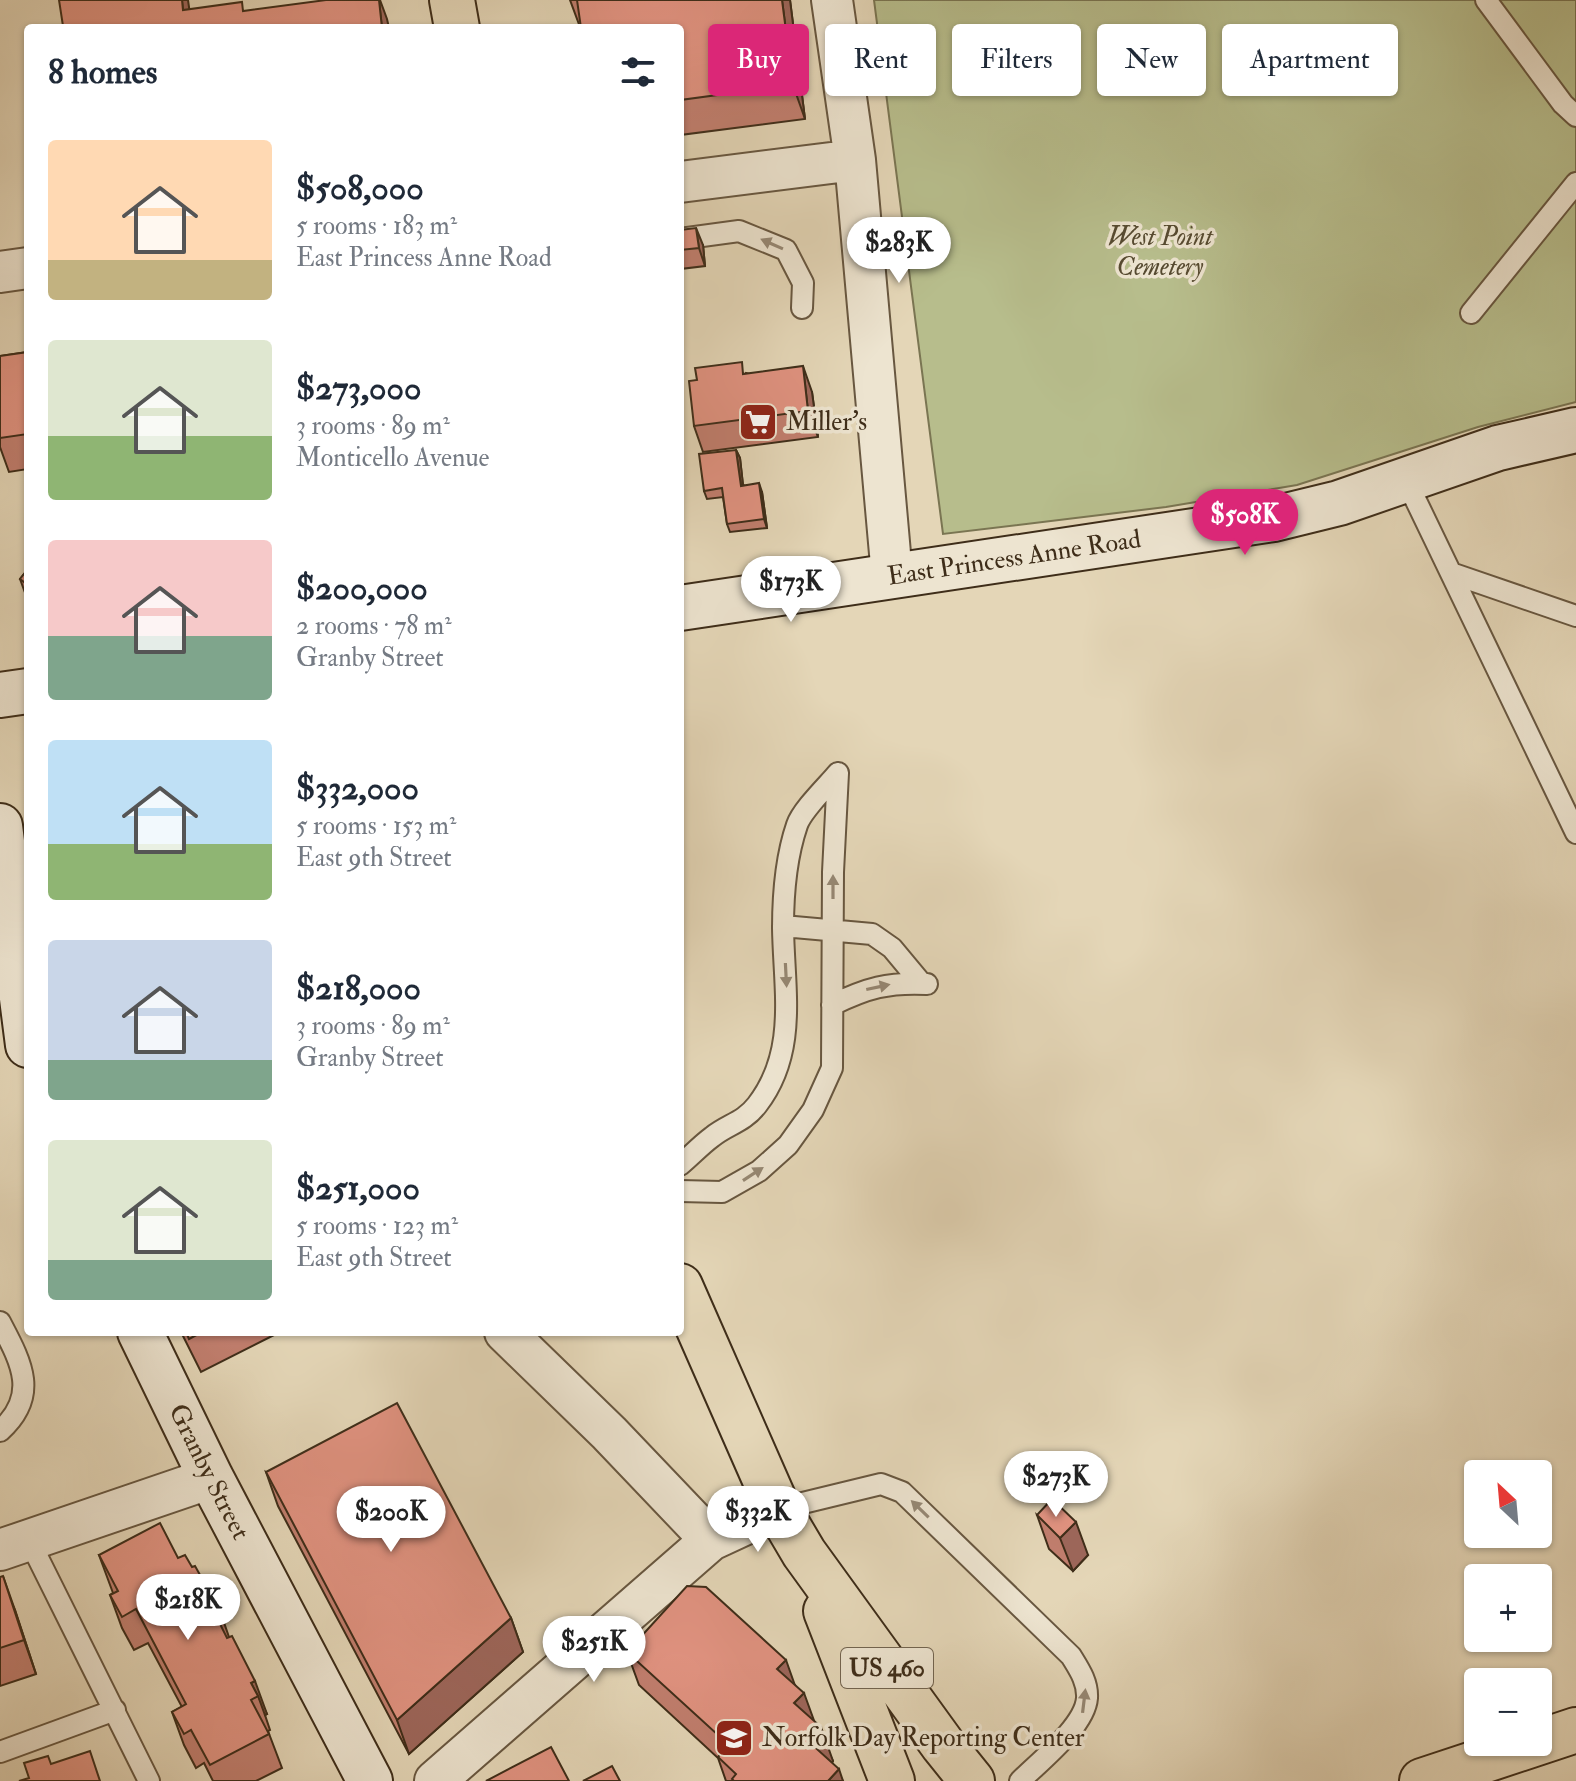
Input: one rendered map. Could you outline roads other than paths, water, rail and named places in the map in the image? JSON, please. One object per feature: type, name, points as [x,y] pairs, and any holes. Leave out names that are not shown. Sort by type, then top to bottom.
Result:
[{"type":"main road","points":[[452,0],[456,24]]},
{"type":"main road","name":"East Princess Anne Road","points":[[684,607],[1274,519],[1339,503],[1498,448],[1576,430]]},
{"type":"main road","points":[[0,695],[24,692]]},
{"type":"main road","points":[[0,826],[24,1014]]},
{"type":"main road","name":"US 460","points":[[684,1295],[778,1509],[804,1553],[972,1781]]},
{"type":"main road","name":"Granby Street","points":[[142,1336],[211,1478],[370,1781]]},
{"type":"main road","points":[[804,1553],[892,1781]]},
{"type":"main road","points":[[1422,1781],[1576,1730]]},
{"type":"street","points":[[832,0],[855,160],[892,576]]},
{"type":"street","points":[[684,181],[855,160]]},
{"type":"street","points":[[0,272],[24,269]]},
{"type":"street","points":[[509,1336],[609,1433],[711,1540]]},
{"type":"street","points":[[14,1545],[211,1478]]},
{"type":"street","points":[[435,1781],[711,1540],[778,1509]]},
{"type":"lane","points":[[1486,0],[1563,104],[1576,116]]},
{"type":"lane","points":[[1471,313],[1576,183]]},
{"type":"lane","points":[[684,238],[739,231],[786,250],[803,283],[802,308]]},
{"type":"lane","points":[[1406,480],[1576,833]]},
{"type":"lane","points":[[1451,573],[1576,616]]},
{"type":"lane","points":[[684,1161],[714,1135],[742,1122],[775,1077],[785,1045],[787,999],[783,926],[788,867],[797,822],[838,773],[832,932],[832,1068],[813,1110],[788,1145],[759,1171],[722,1192],[684,1191]]},
{"type":"lane","points":[[783,926],[872,934],[892,948],[924,984],[898,982],[866,989],[832,1005]]},
{"type":"lane","points":[[0,1322],[22,1364],[25,1386],[19,1407],[0,1431]]},
{"type":"lane","points":[[778,1509],[881,1484],[902,1492],[1071,1656],[1083,1675],[1087,1697],[1081,1719],[1020,1781]]},
{"type":"lane","points":[[14,1545],[115,1710],[149,1781]]},
{"type":"lane","points":[[0,1752],[115,1710]]},
{"type":"place","name":"Miller's","points":[[758,422]]},
{"type":"place","name":"Norfolk Day Reporting Center","points":[[734,1738]]},
{"type":"park label","name":"West Point Cemetery","points":[[1160,252]]}]
